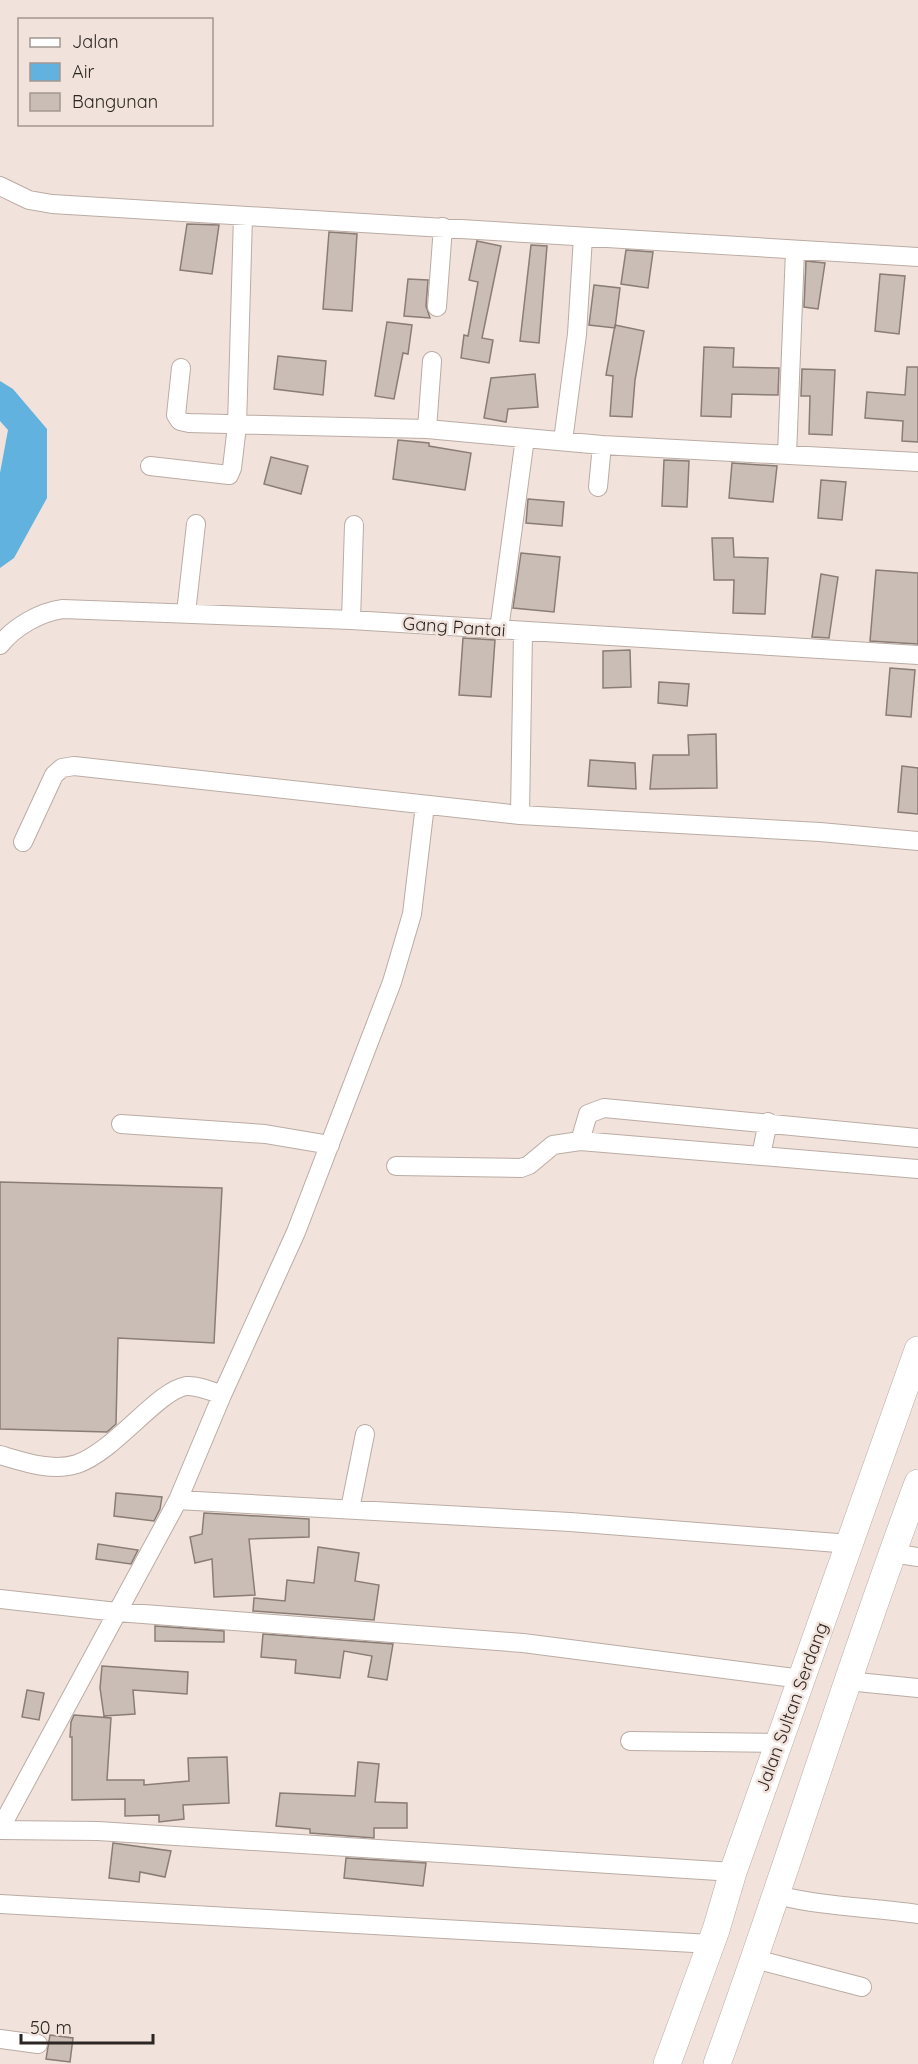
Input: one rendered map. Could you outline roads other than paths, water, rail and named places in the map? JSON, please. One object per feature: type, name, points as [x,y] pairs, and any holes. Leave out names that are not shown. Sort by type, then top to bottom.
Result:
[{"type":"highway","name":"Jalan Sultan Serdang","points":[[667,2064],[918,1350]]},
{"type":"highway","points":[[717,2064],[777,1895],[847,1681],[905,1555],[918,1484]]},
{"type":"street","points":[[0,186],[29,200],[51,204],[918,257]]},
{"type":"street","points":[[150,466],[229,475],[237,426],[243,216]]},
{"type":"street","points":[[437,307],[443,227]]},
{"type":"street","points":[[563,441],[577,334],[583,237]]},
{"type":"street","points":[[787,455],[795,251]]},
{"type":"street","points":[[427,429],[432,361]]},
{"type":"street","points":[[180,368],[176,415],[178,420],[189,423],[427,429],[602,446],[918,462]]},
{"type":"street","points":[[498,630],[525,438]]},
{"type":"street","points":[[598,487],[602,446]]},
{"type":"street","points":[[186,613],[196,524]]},
{"type":"street","points":[[351,620],[354,525]]},
{"type":"street","name":"Gang Pantai","points":[[0,645],[12,632],[41,615],[55,610],[351,620],[918,655]]},
{"type":"street","points":[[520,814],[524,632]]},
{"type":"street","points":[[23,842],[54,775],[62,768],[74,766],[520,814],[819,832],[918,841]]},
{"type":"street","points":[[425,805],[412,914],[404,946],[296,1232],[222,1395],[178,1500],[0,1829],[98,1832],[733,1872]]},
{"type":"street","points":[[580,1141],[588,1114],[604,1108],[918,1138]]},
{"type":"street","points":[[761,1155],[768,1122]]},
{"type":"street","points":[[121,1124],[265,1134],[330,1145]]},
{"type":"street","points":[[396,1166],[521,1168],[529,1165],[553,1145],[580,1141],[918,1169]]},
{"type":"street","points":[[0,1455],[41,1467],[76,1464],[116,1440],[169,1393],[188,1386],[222,1395]]},
{"type":"street","points":[[350,1509],[365,1434]]},
{"type":"street","points":[[178,1500],[350,1509],[850,1544]]},
{"type":"street","points":[[0,1599],[117,1612],[523,1643],[802,1679]]},
{"type":"street","points":[[847,1681],[918,1688]]},
{"type":"street","points":[[630,1741],[779,1743]]},
{"type":"street","points":[[777,1895],[823,1906],[840,1908],[854,1906],[918,1914]]},
{"type":"street","points":[[0,1904],[711,1944]]},
{"type":"street","points":[[755,1959],[862,1987]]},
{"type":"street","points":[[0,2039],[38,2044]]},
{"type":"water","points":[[0,381],[13,389],[47,429],[47,498],[14,558],[0,568],[0,473],[8,430],[0,421]]}]
